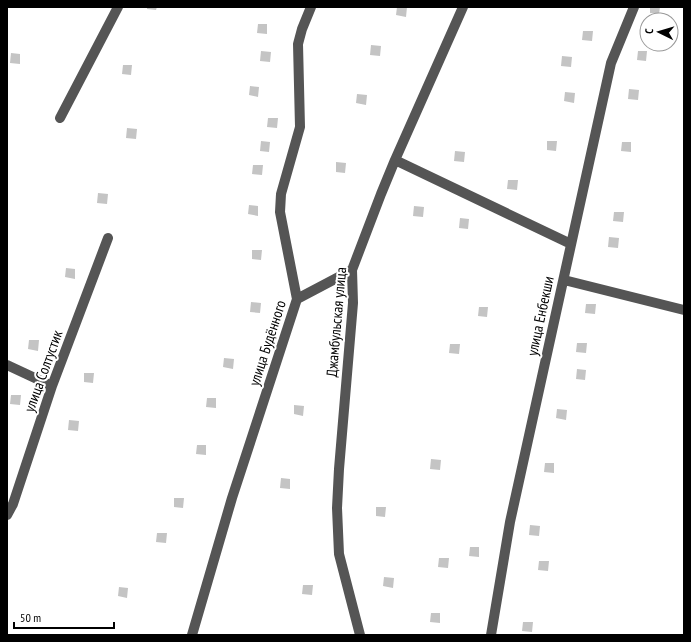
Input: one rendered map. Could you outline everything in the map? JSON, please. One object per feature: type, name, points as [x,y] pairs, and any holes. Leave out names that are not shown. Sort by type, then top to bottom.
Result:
[{"type":"street","points":[[60,118],[118,7]]},
{"type":"street","name":"улица Будённого","points":[[192,635],[232,498],[297,299],[280,212],[281,194],[300,127],[298,44],[302,29],[312,7]]},
{"type":"street","name":"Джамбульская улица","points":[[360,635],[339,554],[337,508],[353,303],[352,270],[395,160],[463,7]]},
{"type":"street","name":"улица Енбекши","points":[[491,635],[510,522],[611,63],[634,7]]},
{"type":"street","points":[[395,160],[571,244]]},
{"type":"street","name":"улица Солтустик","points":[[7,515],[13,504],[52,386],[108,238]]},
{"type":"street","points":[[297,299],[352,270]]},
{"type":"street","points":[[564,280],[684,310]]},
{"type":"street","points":[[7,365],[52,386]]},
{"type":"building","points":[[147,7],[157,7],[156,10],[147,9]]},
{"type":"building","points":[[397,7],[407,7],[406,17],[396,15]]},
{"type":"building","points":[[650,7],[660,7],[659,12],[650,12]]},
{"type":"building","points":[[258,24],[267,24],[267,34],[257,33]]},
{"type":"building","points":[[583,31],[593,31],[592,41],[582,40]]},
{"type":"building","points":[[371,45],[381,46],[380,56],[370,55]]},
{"type":"building","points":[[261,51],[271,52],[270,62],[260,61]]},
{"type":"building","points":[[638,51],[647,52],[646,61],[637,60]]},
{"type":"building","points":[[11,53],[20,54],[20,64],[10,63]]},
{"type":"building","points":[[562,56],[572,57],[571,67],[561,66]]},
{"type":"building","points":[[123,65],[132,65],[131,75],[122,74]]},
{"type":"building","points":[[250,86],[259,87],[258,97],[249,95]]},
{"type":"building","points":[[629,89],[639,90],[638,100],[628,99]]},
{"type":"building","points":[[565,92],[575,93],[574,103],[564,101]]},
{"type":"building","points":[[357,94],[367,95],[366,105],[356,103]]},
{"type":"building","points":[[268,118],[278,118],[277,128],[267,127]]},
{"type":"building","points":[[127,128],[137,129],[136,139],[126,138]]},
{"type":"building","points":[[261,141],[270,142],[269,152],[260,151]]},
{"type":"building","points":[[547,141],[557,141],[556,151],[547,150]]},
{"type":"building","points":[[622,142],[631,142],[631,152],[621,151]]},
{"type":"building","points":[[455,151],[465,152],[464,162],[454,161]]},
{"type":"building","points":[[336,162],[346,163],[345,173],[336,172]]},
{"type":"building","points":[[253,165],[263,165],[262,175],[252,174]]},
{"type":"building","points":[[508,180],[518,180],[517,190],[507,189]]},
{"type":"building","points":[[98,193],[108,194],[107,204],[97,203]]},
{"type":"building","points":[[249,205],[258,206],[258,216],[248,214]]},
{"type":"building","points":[[414,206],[424,207],[423,217],[413,216]]},
{"type":"building","points":[[614,212],[624,212],[623,222],[613,221]]},
{"type":"building","points":[[460,218],[469,219],[468,229],[459,228]]},
{"type":"building","points":[[609,237],[619,238],[618,248],[608,247]]},
{"type":"building","points":[[252,250],[262,250],[261,260],[252,259]]},
{"type":"building","points":[[66,268],[75,269],[75,279],[65,277]]},
{"type":"building","points":[[251,302],[261,303],[260,313],[250,312]]},
{"type":"building","points":[[586,304],[596,304],[595,314],[585,313]]},
{"type":"building","points":[[479,307],[488,307],[487,317],[478,316]]},
{"type":"building","points":[[29,340],[39,340],[38,351],[28,349]]},
{"type":"building","points":[[577,343],[587,343],[586,353],[576,352]]},
{"type":"building","points":[[450,344],[460,344],[459,354],[449,353]]},
{"type":"building","points":[[224,358],[234,359],[233,369],[223,367]]},
{"type":"building","points":[[577,369],[586,370],[585,380],[576,379]]},
{"type":"building","points":[[84,373],[94,373],[93,383],[84,382]]},
{"type":"building","points":[[11,395],[21,395],[20,405],[10,404]]},
{"type":"building","points":[[207,398],[216,398],[216,408],[206,407]]},
{"type":"building","points":[[294,405],[304,406],[303,416],[294,414]]},
{"type":"building","points":[[557,409],[567,410],[566,420],[556,418]]},
{"type":"building","points":[[69,420],[79,421],[78,431],[68,430]]},
{"type":"building","points":[[197,445],[206,445],[206,455],[196,454]]},
{"type":"building","points":[[431,459],[441,460],[440,470],[430,469]]},
{"type":"building","points":[[545,463],[554,463],[554,473],[544,472]]},
{"type":"building","points":[[281,478],[290,479],[290,489],[280,488]]},
{"type":"building","points":[[174,498],[184,498],[183,508],[174,507]]},
{"type":"building","points":[[376,507],[386,507],[385,517],[376,516]]},
{"type":"building","points":[[530,525],[540,526],[539,536],[529,535]]},
{"type":"building","points":[[157,533],[167,533],[166,543],[156,542]]},
{"type":"building","points":[[470,547],[479,547],[479,557],[469,556]]},
{"type":"building","points":[[439,558],[449,558],[448,568],[438,567]]},
{"type":"building","points":[[539,561],[549,561],[548,571],[538,570]]},
{"type":"building","points":[[384,577],[394,578],[393,588],[383,586]]},
{"type":"building","points":[[303,585],[313,585],[312,595],[302,594]]},
{"type":"building","points":[[119,587],[128,588],[127,598],[118,596]]},
{"type":"building","points":[[431,613],[440,613],[440,623],[430,622]]},
{"type":"building","points":[[523,622],[533,622],[532,632],[522,631]]}]
